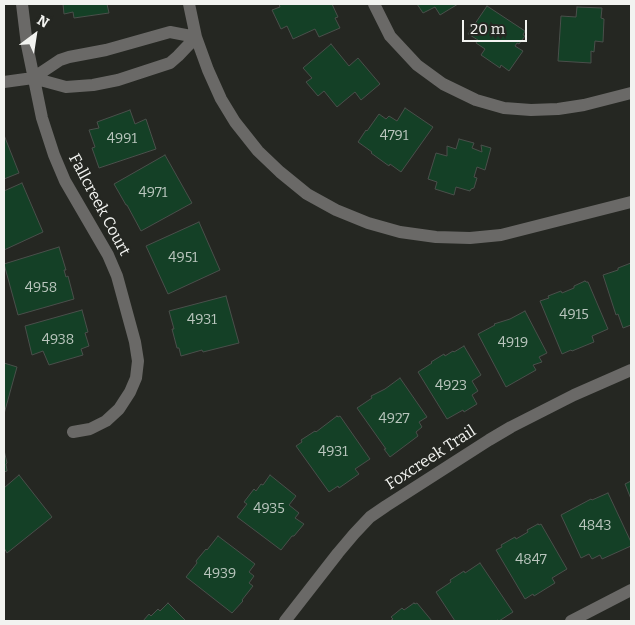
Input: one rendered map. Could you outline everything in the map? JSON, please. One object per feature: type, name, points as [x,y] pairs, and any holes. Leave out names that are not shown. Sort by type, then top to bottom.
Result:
[{"type":"street","name":"Fallcreek Court","points":[[22,4],[33,78],[42,118],[54,155],[65,181],[108,254],[135,342],[138,360],[136,378],[130,392],[119,408],[106,421],[90,429],[73,432]]},
{"type":"street","points":[[190,4],[196,37],[208,70],[235,122],[258,151],[280,172],[307,194],[336,210],[368,223],[409,233],[436,237],[470,238],[501,235],[631,202]]},
{"type":"street","points":[[374,4],[390,36],[417,65],[444,84],[476,100],[504,108],[558,109],[584,105],[631,92]]},
{"type":"street","points":[[33,78],[60,60],[69,57],[106,50],[170,32],[196,37]]},
{"type":"street","points":[[4,82],[33,78],[66,87],[93,86],[170,63],[196,37]]},
{"type":"street","name":"Foxcreek Trail","points":[[285,621],[343,546],[378,512],[511,427],[574,395],[631,370]]},
{"type":"street","points":[[571,621],[631,590]]},
{"type":"building","points":[[63,4],[107,4],[109,13],[74,18],[73,12],[64,14]]},
{"type":"building","points":[[279,4],[332,4],[338,17],[335,18],[340,28],[319,37],[315,29],[293,39],[287,26],[281,29],[272,10],[280,7]]},
{"type":"building","points":[[417,4],[458,4],[440,15],[435,7],[423,13]]},
{"type":"building","points":[[487,6],[525,31],[523,35],[525,36],[515,46],[523,51],[509,71],[501,65],[500,68],[481,55],[485,49],[476,43],[478,40],[468,34]]},
{"type":"building","points":[[577,7],[602,8],[601,18],[604,19],[603,42],[595,41],[594,52],[591,51],[591,63],[558,61],[561,16],[576,17]]},
{"type":"building","points":[[331,44],[349,66],[358,58],[380,84],[361,100],[355,92],[337,107],[324,91],[318,96],[306,82],[312,78],[303,68]]},
{"type":"building","points":[[405,108],[433,127],[401,172],[390,164],[389,166],[358,142],[379,114],[386,119],[389,116],[397,121]]},
{"type":"building","points":[[130,110],[135,124],[146,119],[156,149],[99,168],[92,148],[95,147],[89,130],[99,128],[97,122]]},
{"type":"building","points":[[4,135],[19,173],[4,179]]},
{"type":"building","points":[[459,139],[474,143],[472,148],[482,152],[481,145],[491,148],[485,170],[477,167],[474,177],[477,178],[474,188],[470,191],[456,187],[454,195],[435,189],[437,182],[428,179],[436,153],[447,156],[447,146],[456,149]]},
{"type":"building","points":[[165,155],[192,203],[141,231],[114,184]]},
{"type":"building","points":[[22,183],[43,232],[4,250],[4,191]]},
{"type":"building","points":[[199,222],[220,270],[168,294],[146,246]]},
{"type":"building","points":[[59,247],[66,270],[64,270],[66,277],[68,276],[74,299],[18,315],[4,264]]},
{"type":"building","points":[[631,263],[631,325],[623,328],[618,314],[616,315],[603,275]]},
{"type":"building","points":[[585,281],[588,282],[608,329],[592,336],[594,342],[562,354],[540,301],[561,291],[562,293],[574,288],[574,286]]},
{"type":"building","points":[[226,296],[239,343],[181,356],[179,348],[177,348],[169,311]]},
{"type":"building","points":[[82,310],[88,332],[85,333],[89,346],[81,349],[83,355],[49,365],[43,351],[32,355],[25,326]]},
{"type":"building","points":[[525,311],[547,353],[539,357],[542,362],[533,365],[536,370],[506,387],[478,334],[494,324],[510,319]]},
{"type":"building","points":[[464,346],[481,375],[472,381],[478,391],[472,395],[477,404],[447,419],[418,372],[444,354],[445,356]]},
{"type":"building","points":[[4,363],[17,367],[4,414]]},
{"type":"building","points":[[400,378],[427,417],[419,422],[422,427],[416,432],[418,436],[390,457],[357,408],[372,398],[371,396]]},
{"type":"building","points":[[337,416],[340,416],[370,459],[355,469],[359,474],[339,488],[338,486],[329,492],[296,446],[302,442],[301,440],[316,432]]},
{"type":"building","points":[[4,450],[7,471],[4,472]]},
{"type":"building","points":[[19,475],[52,517],[7,553],[4,548],[4,488]]},
{"type":"building","points":[[270,475],[296,496],[289,505],[299,513],[295,518],[304,524],[281,550],[237,517],[247,504],[244,502],[254,489],[256,491],[261,484],[263,485]]},
{"type":"building","points":[[631,481],[631,499],[625,484]]},
{"type":"building","points":[[608,493],[631,542],[631,546],[602,559],[600,555],[592,559],[589,554],[581,558],[561,515],[591,499]]},
{"type":"building","points":[[538,524],[541,524],[567,569],[552,578],[555,583],[534,596],[533,594],[525,599],[496,550],[502,547],[501,545],[515,537],[516,539]]},
{"type":"building","points":[[218,536],[255,564],[249,572],[254,576],[249,583],[253,586],[232,613],[186,577],[197,563],[196,561]]},
{"type":"building","points":[[480,563],[513,612],[499,621],[455,621],[436,592],[451,582],[450,580]]},
{"type":"building","points":[[168,603],[186,621],[143,621],[149,614],[151,616],[158,609],[160,611]]},
{"type":"building","points":[[417,603],[432,621],[390,621],[393,619],[391,617],[402,608],[404,610]]}]
